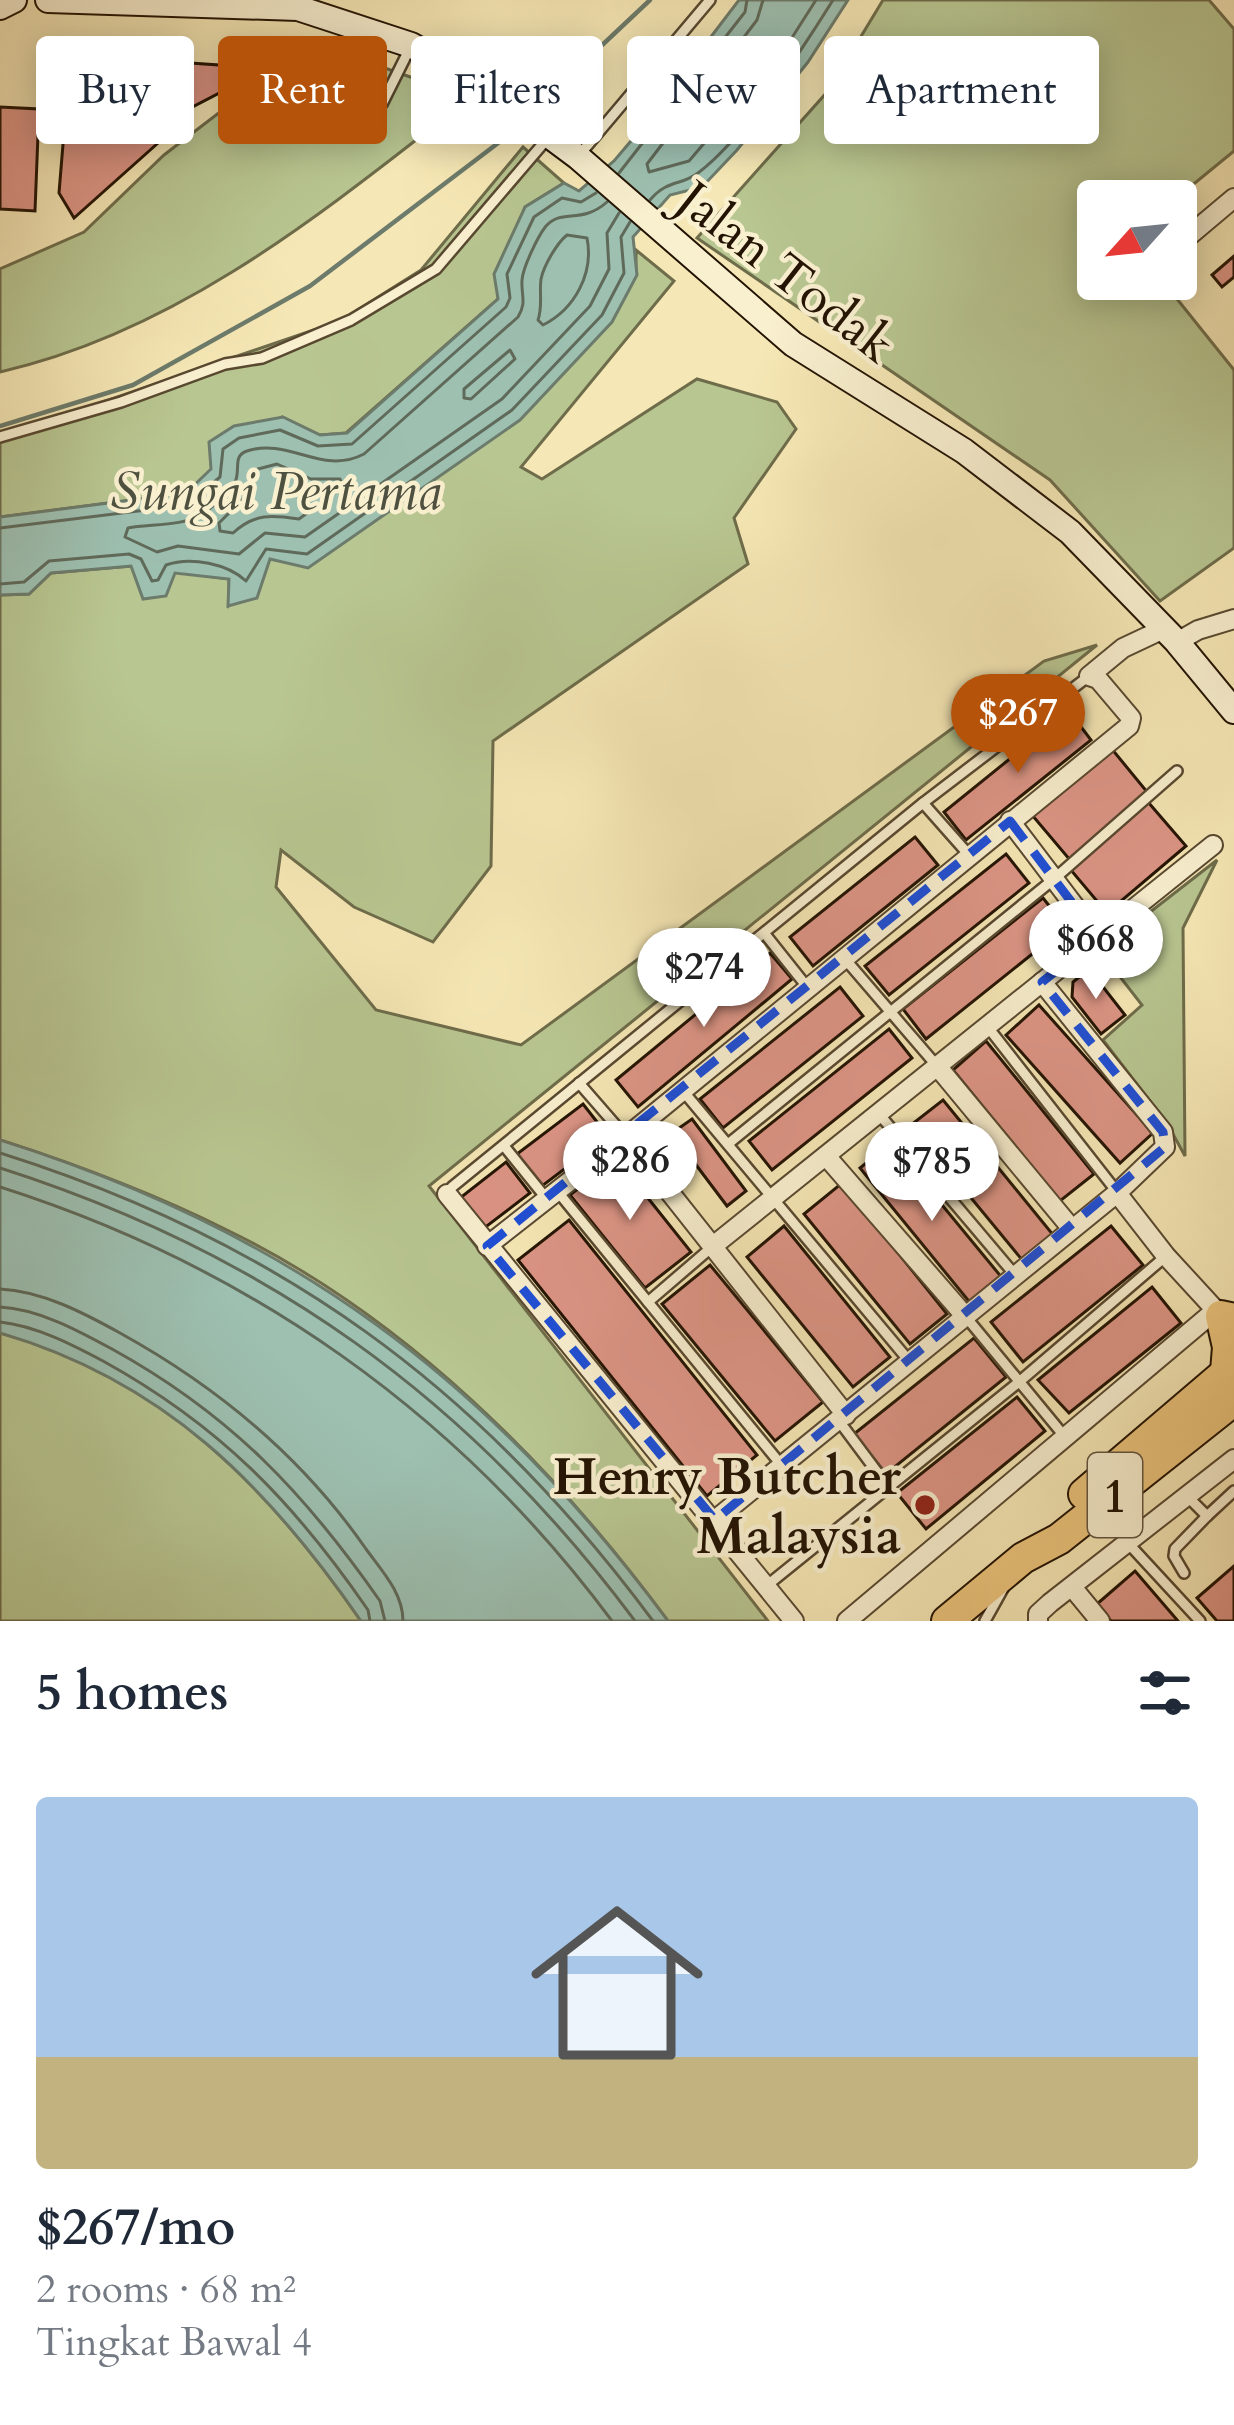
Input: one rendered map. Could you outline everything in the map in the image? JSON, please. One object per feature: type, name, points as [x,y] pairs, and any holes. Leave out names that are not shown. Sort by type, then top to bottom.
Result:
[{"type":"highway","points":[[1226,1319],[1231,1380]]},
{"type":"highway","name":"1","points":[[947,1621],[1017,1564],[1044,1528],[1231,1380]]},
{"type":"main road","points":[[0,7],[14,0]]},
{"type":"main road","name":"Jalan Todak","points":[[48,0],[298,8],[411,45]]},
{"type":"main road","name":"Jalan Todak","points":[[561,144],[793,344],[1000,478],[1070,532],[1115,575],[1234,711]]},
{"type":"main road","name":"Jalan Todak","points":[[1167,637],[1234,727]]},
{"type":"street","points":[[1197,229],[1234,198]]},
{"type":"street","points":[[1089,676],[1123,648],[1234,619]]},
{"type":"street","points":[[487,1246],[1129,726],[1131,718],[1098,679],[1089,676]]},
{"type":"street","points":[[1010,821],[1098,938]]},
{"type":"street","points":[[713,1246],[1213,845]]},
{"type":"street","points":[[715,1520],[1165,1148],[1163,1132],[1042,982]]},
{"type":"street","points":[[938,1066],[1072,1229]]},
{"type":"street","points":[[626,1137],[842,1418]]},
{"type":"street","points":[[826,1156],[966,1317]]},
{"type":"street","points":[[847,1621],[1065,1437],[1226,1319],[1166,1256],[1117,1192]]},
{"type":"street","points":[[448,1194],[794,1621]]},
{"type":"street","points":[[1038,1621],[1038,1614],[1234,1459]]},
{"type":"street","points":[[1072,1587],[1100,1621]]},
{"type":"lane","points":[[582,162],[710,0]]},
{"type":"lane","points":[[387,94],[411,45]]},
{"type":"lane","points":[[0,437],[121,402],[225,364],[262,358],[351,320],[436,269],[542,144]]},
{"type":"lane","points":[[448,1194],[923,803],[1089,676]]},
{"type":"lane","points":[[728,1144],[1054,879],[1177,771]]},
{"type":"lane","points":[[923,803],[969,855]]},
{"type":"lane","points":[[765,934],[808,988]]},
{"type":"lane","points":[[845,959],[938,1066]]},
{"type":"lane","points":[[987,1026],[1117,1192]]},
{"type":"lane","points":[[579,1083],[626,1137]]},
{"type":"lane","points":[[683,1091],[910,1362]]},
{"type":"lane","points":[[879,1114],[1015,1275]]},
{"type":"lane","points":[[504,1146],[648,1302],[783,1467]]},
{"type":"lane","points":[[648,1302],[713,1246]]},
{"type":"lane","points":[[765,1588],[1166,1256]]},
{"type":"lane","points":[[966,1317],[1065,1437]]},
{"type":"lane","points":[[842,1418],[889,1488]]},
{"type":"lane","points":[[1184,1573],[1175,1549],[1234,1491]]},
{"type":"lane","points":[[1187,1496],[1207,1516]]},
{"type":"lane","points":[[1127,1542],[1199,1621]]},
{"type":"lane","points":[[985,1621],[1017,1564]]},
{"type":"highlighted area","points":[[1010,821],[1098,937],[1042,982],[1163,1132],[1165,1147],[715,1520],[487,1246]]},
{"type":"green space","points":[[883,0],[1209,0],[1234,29],[1234,151],[1197,181],[1077,180],[1077,300],[1178,300],[1234,370],[1234,548],[1160,601],[1050,480],[697,238],[781,144],[800,144],[800,122],[824,95],[824,144],[1099,144],[1099,36],[861,36]]},
{"type":"green space","points":[[387,69],[411,77],[411,144],[306,223],[191,297],[130,328],[0,372],[0,269],[84,232],[164,155],[178,144],[194,144],[194,132],[218,114],[218,144],[387,144]]},
{"type":"green space","points":[[523,147],[564,183],[525,207],[498,299],[346,433],[320,435],[282,417],[186,493],[0,517],[0,437],[340,321],[421,270]]},
{"type":"green space","points":[[636,250],[674,281],[521,467],[542,479],[697,379],[777,402],[796,429],[734,518],[748,564],[493,741],[491,866],[433,942],[354,907],[281,850],[276,887],[376,1010],[521,1045],[1044,661],[1097,645],[429,1186],[768,1621],[668,1621],[576,1506],[525,1452],[415,1351],[356,1306],[294,1266],[201,1217],[0,1140],[0,595],[29,594],[51,573],[132,566],[229,579],[229,605],[270,559],[636,275]]},
{"type":"green space","points":[[1217,860],[1183,928],[1185,1156],[1167,1123],[1103,1040],[1142,1005],[1100,951]]},
{"type":"green space","points":[[0,1333],[55,1349],[108,1375],[193,1432],[300,1539],[361,1621],[0,1621]]},
{"type":"water","name":"Sungai Pertama","points":[[739,0],[848,0],[800,72],[800,36],[712,36]]},
{"type":"water","name":"Sungai Pertama","points":[[628,144],[742,144],[702,187],[670,195],[633,237],[637,275],[612,322],[520,420],[308,568],[270,559],[257,598],[228,606],[229,579],[175,573],[166,596],[143,599],[131,566],[51,573],[29,594],[0,595],[0,517],[186,493],[211,469],[209,442],[234,426],[283,417],[320,435],[347,433],[498,299],[494,274],[525,207],[564,183],[579,191]]},
{"type":"water","points":[[0,1140],[104,1177],[201,1219],[291,1268],[375,1324],[454,1386],[528,1456],[599,1534],[668,1621],[361,1621],[288,1525],[207,1444],[112,1379],[0,1333]]},
{"type":"building","points":[[194,63],[218,65],[218,94],[194,106]]},
{"type":"building","points":[[0,107],[36,109],[35,211],[0,209]]},
{"type":"building","points":[[63,144],[157,144],[74,218],[59,193]]},
{"type":"building","points":[[1234,256],[1234,277],[1222,287],[1212,275]]},
{"type":"building","points":[[1069,711],[1091,740],[966,840],[944,812]]},
{"type":"building","points":[[1111,748],[1148,793],[1070,860],[1032,815]]},
{"type":"building","points":[[1148,802],[1186,846],[1107,913],[1070,869]]},
{"type":"building","points":[[915,837],[938,865],[813,966],[790,937]]},
{"type":"building","points":[[1006,854],[1029,883],[889,995],[865,966]]},
{"type":"building","points":[[1043,898],[1066,927],[926,1039],[903,1009]]},
{"type":"building","points":[[770,953],[792,979],[638,1107],[616,1080]]},
{"type":"building","points":[[1089,969],[1125,1015],[1101,1034],[1072,997],[1073,982]]},
{"type":"building","points":[[840,987],[863,1016],[723,1128],[700,1099]]},
{"type":"building","points":[[1039,1005],[1153,1133],[1120,1163],[1006,1035]]},
{"type":"building","points":[[889,1029],[912,1058],[772,1170],[749,1141]]},
{"type":"building","points":[[986,1041],[1094,1174],[1060,1201],[953,1070]]},
{"type":"building","points":[[943,1100],[1054,1236],[1023,1261],[911,1125]]},
{"type":"building","points":[[583,1104],[608,1136],[542,1186],[517,1154]]},
{"type":"building","points":[[692,1119],[746,1191],[727,1206],[672,1133]]},
{"type":"building","points":[[891,1143],[1003,1279],[972,1305],[860,1168]]},
{"type":"building","points":[[616,1158],[691,1252],[645,1288],[570,1195]]},
{"type":"building","points":[[506,1162],[530,1193],[483,1229],[460,1198]]},
{"type":"building","points":[[842,1183],[947,1314],[910,1344],[804,1214]]},
{"type":"building","points":[[569,1220],[757,1455],[707,1496],[518,1260]]},
{"type":"building","points":[[784,1226],[890,1357],[853,1387],[747,1257]]},
{"type":"building","points":[[1111,1226],[1143,1265],[1023,1362],[991,1322]]},
{"type":"building","points":[[710,1265],[823,1402],[775,1441],[662,1304]]},
{"type":"building","points":[[1152,1287],[1181,1323],[1069,1413],[1038,1380]]},
{"type":"building","points":[[974,1338],[1006,1377],[886,1474],[854,1434]]},
{"type":"building","points":[[1017,1397],[1045,1431],[926,1529],[897,1493]]},
{"type":"building","points":[[1234,1566],[1234,1621],[1217,1621],[1197,1598]]},
{"type":"building","points":[[1135,1571],[1178,1621],[1111,1621],[1097,1604]]},
{"type":"waterway","points":[[603,44],[650,0]]},
{"type":"waterway","points":[[0,426],[133,385],[310,286],[497,144]]},
{"type":"place","name":"Henry Butcher Malaysia","points":[[925,1505]]}]
